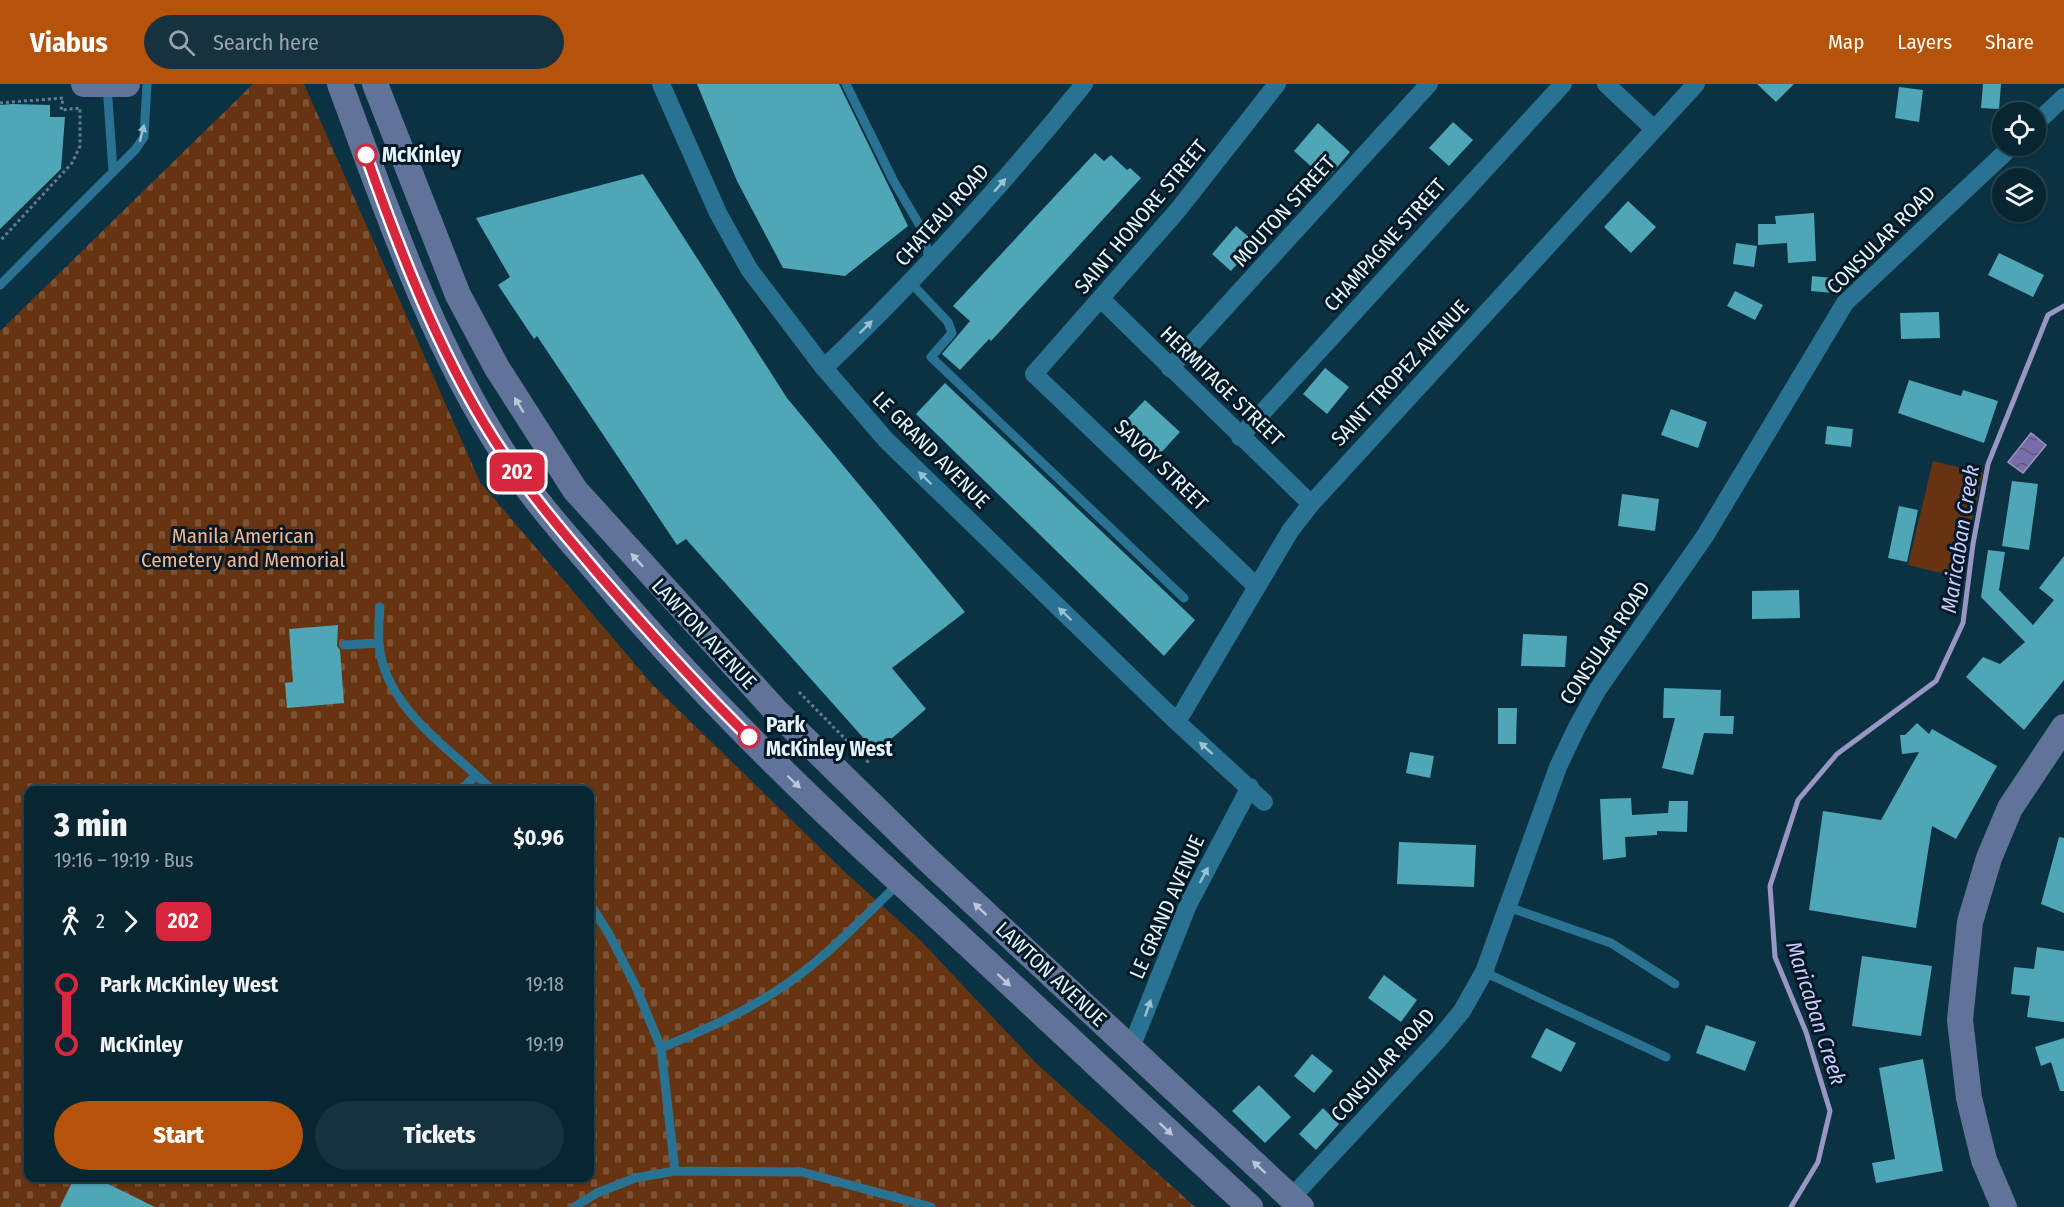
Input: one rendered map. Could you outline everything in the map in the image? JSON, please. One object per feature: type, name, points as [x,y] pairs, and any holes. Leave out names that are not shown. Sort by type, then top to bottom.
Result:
[{"type":"main road","name":"LAWTON AVENUE","points":[[340,84],[393,231],[464,384],[504,455],[548,515],[693,681],[857,843],[1250,1207]]},
{"type":"main road","name":"LAWTON AVENUE","points":[[375,84],[388,123],[458,295],[497,368],[575,490],[776,711],[927,859],[1296,1202]]},
{"type":"main road","points":[[382,84],[388,123]]},
{"type":"main road","points":[[2004,1207],[1984,1160],[1969,1098],[1960,1020],[1970,922],[1989,858],[2010,808],[2064,727]]},
{"type":"street","name":"LE GRAND AVENUE","points":[[661,84],[718,213],[748,269],[824,368],[886,440],[1177,722],[1264,802]]},
{"type":"street","name":"CHATEAU ROAD","points":[[824,368],[911,283],[1035,144],[1084,84]]},
{"type":"street","name":"SAINT HONORE STREET","points":[[1034,374],[1102,300],[1178,210],[1277,84]]},
{"type":"street","name":"MOUTON STREET","points":[[1170,368],[1429,84]]},
{"type":"street","name":"CHAMPAGNE STREET","points":[[1240,437],[1563,84]]},
{"type":"street","points":[[1606,84],[1654,129]]},
{"type":"street","name":"SAINT TROPEZ AVENUE","points":[[1177,722],[1290,531],[1311,504],[1696,84]]},
{"type":"street","points":[[2046,114],[2064,97]]},
{"type":"street","name":"CONSULAR ROAD","points":[[1296,1202],[1462,1011],[1484,972],[1558,767],[1582,717],[1598,689],[1705,536],[1845,303],[2001,156]]},
{"type":"street","name":"HERMITAGE STREET","points":[[1102,300],[1311,504]]},
{"type":"street","name":"SAVOY STREET","points":[[1034,374],[1257,587]]},
{"type":"street","name":"LE GRAND AVENUE","points":[[1131,1048],[1188,905],[1250,787]]},
{"type":"lane","points":[[106,84],[113,171]]},
{"type":"lane","points":[[0,285],[144,137],[147,84]]},
{"type":"lane","points":[[846,84],[893,180],[923,231],[930,262]]},
{"type":"lane","points":[[911,283],[948,322],[952,333],[931,357],[1184,598]]},
{"type":"lane","points":[[380,607],[379,643],[390,684],[407,710],[488,786]]},
{"type":"lane","points":[[344,645],[379,643]]},
{"type":"lane","points":[[464,786],[476,775]]},
{"type":"lane","points":[[661,1048],[719,1024],[774,993],[817,960],[900,882]]},
{"type":"lane","points":[[1508,907],[1611,943],[1675,984]]},
{"type":"lane","points":[[594,910],[635,985],[661,1048],[675,1171]]},
{"type":"lane","points":[[1484,972],[1666,1057]]},
{"type":"lane","points":[[574,1207],[597,1192],[635,1178],[675,1171],[802,1173],[932,1207]]},
{"type":"path","points":[[0,103],[63,98],[61,110],[80,108],[80,146],[72,163],[0,241]]},
{"type":"path","points":[[799,692],[869,763]]},
{"type":"green space","name":"Manila American Cemetery and Memorial","points":[[253,84],[304,84],[480,482],[652,684],[846,873],[920,940],[1036,1063],[1195,1207],[0,1207],[0,331]]},
{"type":"green space","points":[[1933,461],[1983,473],[1958,577],[1908,565]]},
{"type":"water","points":[[2031,433],[2046,445],[2023,473],[2008,462]]},
{"type":"building","points":[[697,84],[839,84],[908,226],[845,276],[783,268],[737,181]]},
{"type":"building","points":[[1757,84],[1794,84],[1776,102]]},
{"type":"building","points":[[1983,84],[2001,84],[2000,102],[1992,102],[1992,109],[1981,108]]},
{"type":"building","points":[[1899,87],[1923,90],[1919,122],[1895,118]]},
{"type":"building","points":[[0,105],[50,105],[50,117],[65,117],[61,169],[0,229]]},
{"type":"building","points":[[1453,122],[1473,140],[1449,166],[1429,148]]},
{"type":"building","points":[[1318,123],[1350,152],[1326,180],[1294,151]]},
{"type":"building","points":[[1095,153],[1104,161],[1111,155],[1127,170],[1130,168],[1141,178],[991,341],[989,339],[960,370],[942,354],[970,321],[953,306]]},
{"type":"building","name":"Park McKinley West","points":[[643,174],[787,398],[965,612],[892,668],[926,709],[876,752],[686,539],[677,545],[537,336],[534,339],[498,285],[510,277],[476,218]]},
{"type":"building","points":[[1628,201],[1656,227],[1631,253],[1604,227]]},
{"type":"building","points":[[1814,213],[1816,261],[1788,263],[1787,243],[1758,245],[1758,224],[1776,224],[1775,216]]},
{"type":"building","points":[[1236,226],[1256,243],[1231,271],[1212,254]]},
{"type":"building","points":[[1736,243],[1757,246],[1754,267],[1733,264]]},
{"type":"building","points":[[1999,253],[2044,275],[2033,297],[1988,275]]},
{"type":"building","points":[[1812,276],[1834,278],[1833,293],[1811,291]]},
{"type":"building","points":[[1735,291],[1763,305],[1755,320],[1727,306]]},
{"type":"building","points":[[1939,312],[1940,338],[1901,339],[1900,313]]},
{"type":"building","points":[[1325,368],[1349,387],[1327,414],[1303,394]]},
{"type":"building","points":[[1909,380],[1961,396],[1963,390],[1998,401],[1984,443],[1898,413]]},
{"type":"building","points":[[945,383],[1195,620],[1164,656],[916,414]]},
{"type":"building","points":[[1145,400],[1180,432],[1159,455],[1124,422]]},
{"type":"building","points":[[1671,409],[1707,422],[1698,448],[1661,435]]},
{"type":"building","points":[[1827,426],[1853,429],[1851,447],[1825,444]]},
{"type":"building","points":[[2012,481],[2038,484],[2029,550],[2002,546]]},
{"type":"building","points":[[1622,494],[1659,499],[1655,531],[1618,526]]},
{"type":"building","points":[[1899,506],[1918,510],[1907,562],[1888,558]]},
{"type":"building","points":[[1988,550],[2005,552],[1999,590],[2033,625],[2054,600],[2039,588],[2064,556],[2064,680],[2024,730],[1966,677],[1983,657],[2000,664],[2025,642],[1981,597]]},
{"type":"building","points":[[1799,590],[1800,618],[1752,619],[1752,591]]},
{"type":"building","points":[[338,625],[337,646],[340,650],[344,703],[287,708],[285,683],[293,682],[289,629]]},
{"type":"building","points":[[1523,634],[1567,636],[1565,667],[1521,666]]},
{"type":"building","points":[[1664,688],[1721,690],[1720,716],[1734,716],[1733,734],[1704,733],[1693,775],[1662,768],[1675,718],[1663,718]]},
{"type":"building","points":[[1498,708],[1517,708],[1516,744],[1498,744]]},
{"type":"building","points":[[1917,723],[1929,734],[1932,729],[1997,766],[1956,839],[1932,826],[1916,928],[1809,910],[1823,811],[1881,820],[1919,752],[1902,754],[1900,735],[1905,735]]},
{"type":"building","points":[[1410,752],[1434,756],[1430,778],[1406,773]]},
{"type":"building","points":[[1631,798],[1632,815],[1668,813],[1669,801],[1688,801],[1687,832],[1657,831],[1657,835],[1625,837],[1626,857],[1603,860],[1600,799]]},
{"type":"building","points":[[2059,837],[2064,838],[2064,913],[2041,904]]},
{"type":"building","points":[[1399,842],[1476,845],[1474,887],[1397,884]]},
{"type":"building","points":[[2037,947],[2064,951],[2064,1022],[2027,1017],[2030,996],[2011,994],[2014,967],[2034,969]]},
{"type":"building","points":[[1862,956],[1932,966],[1921,1036],[1852,1026]]},
{"type":"building","points":[[1384,975],[1417,1000],[1401,1022],[1368,998]]},
{"type":"building","points":[[1706,1025],[1756,1042],[1745,1071],[1696,1053]]},
{"type":"building","points":[[1546,1028],[1576,1043],[1561,1072],[1531,1057]]},
{"type":"building","points":[[2064,1038],[2064,1091],[2060,1091],[2051,1062],[2041,1066],[2035,1047]]},
{"type":"building","points":[[1312,1054],[1333,1071],[1314,1093],[1294,1076]]},
{"type":"building","points":[[1923,1059],[1943,1171],[1876,1183],[1872,1163],[1895,1159],[1879,1068]]},
{"type":"building","points":[[1259,1085],[1291,1117],[1265,1143],[1232,1111]]},
{"type":"building","points":[[1323,1108],[1339,1124],[1316,1150],[1299,1134]]},
{"type":"building","points":[[72,1182],[104,1182],[155,1207],[60,1207]]},
{"type":"waterway","name":"Maricaban Creek","points":[[1791,1207],[1818,1162],[1830,1111],[1806,1032],[1775,957],[1770,886],[1798,800],[1837,754],[1936,681],[1963,623],[1973,544],[1988,464],[2048,315],[2064,306]]},
{"type":"bus line","name":"202","points":[[366,155],[393,231],[430,314],[464,384],[504,455],[548,515],[629,609],[693,681],[749,737]]},
{"type":"place","name":"McKinley","points":[[366,155]]},
{"type":"place","name":"Park McKinley West","points":[[749,737]]}]
